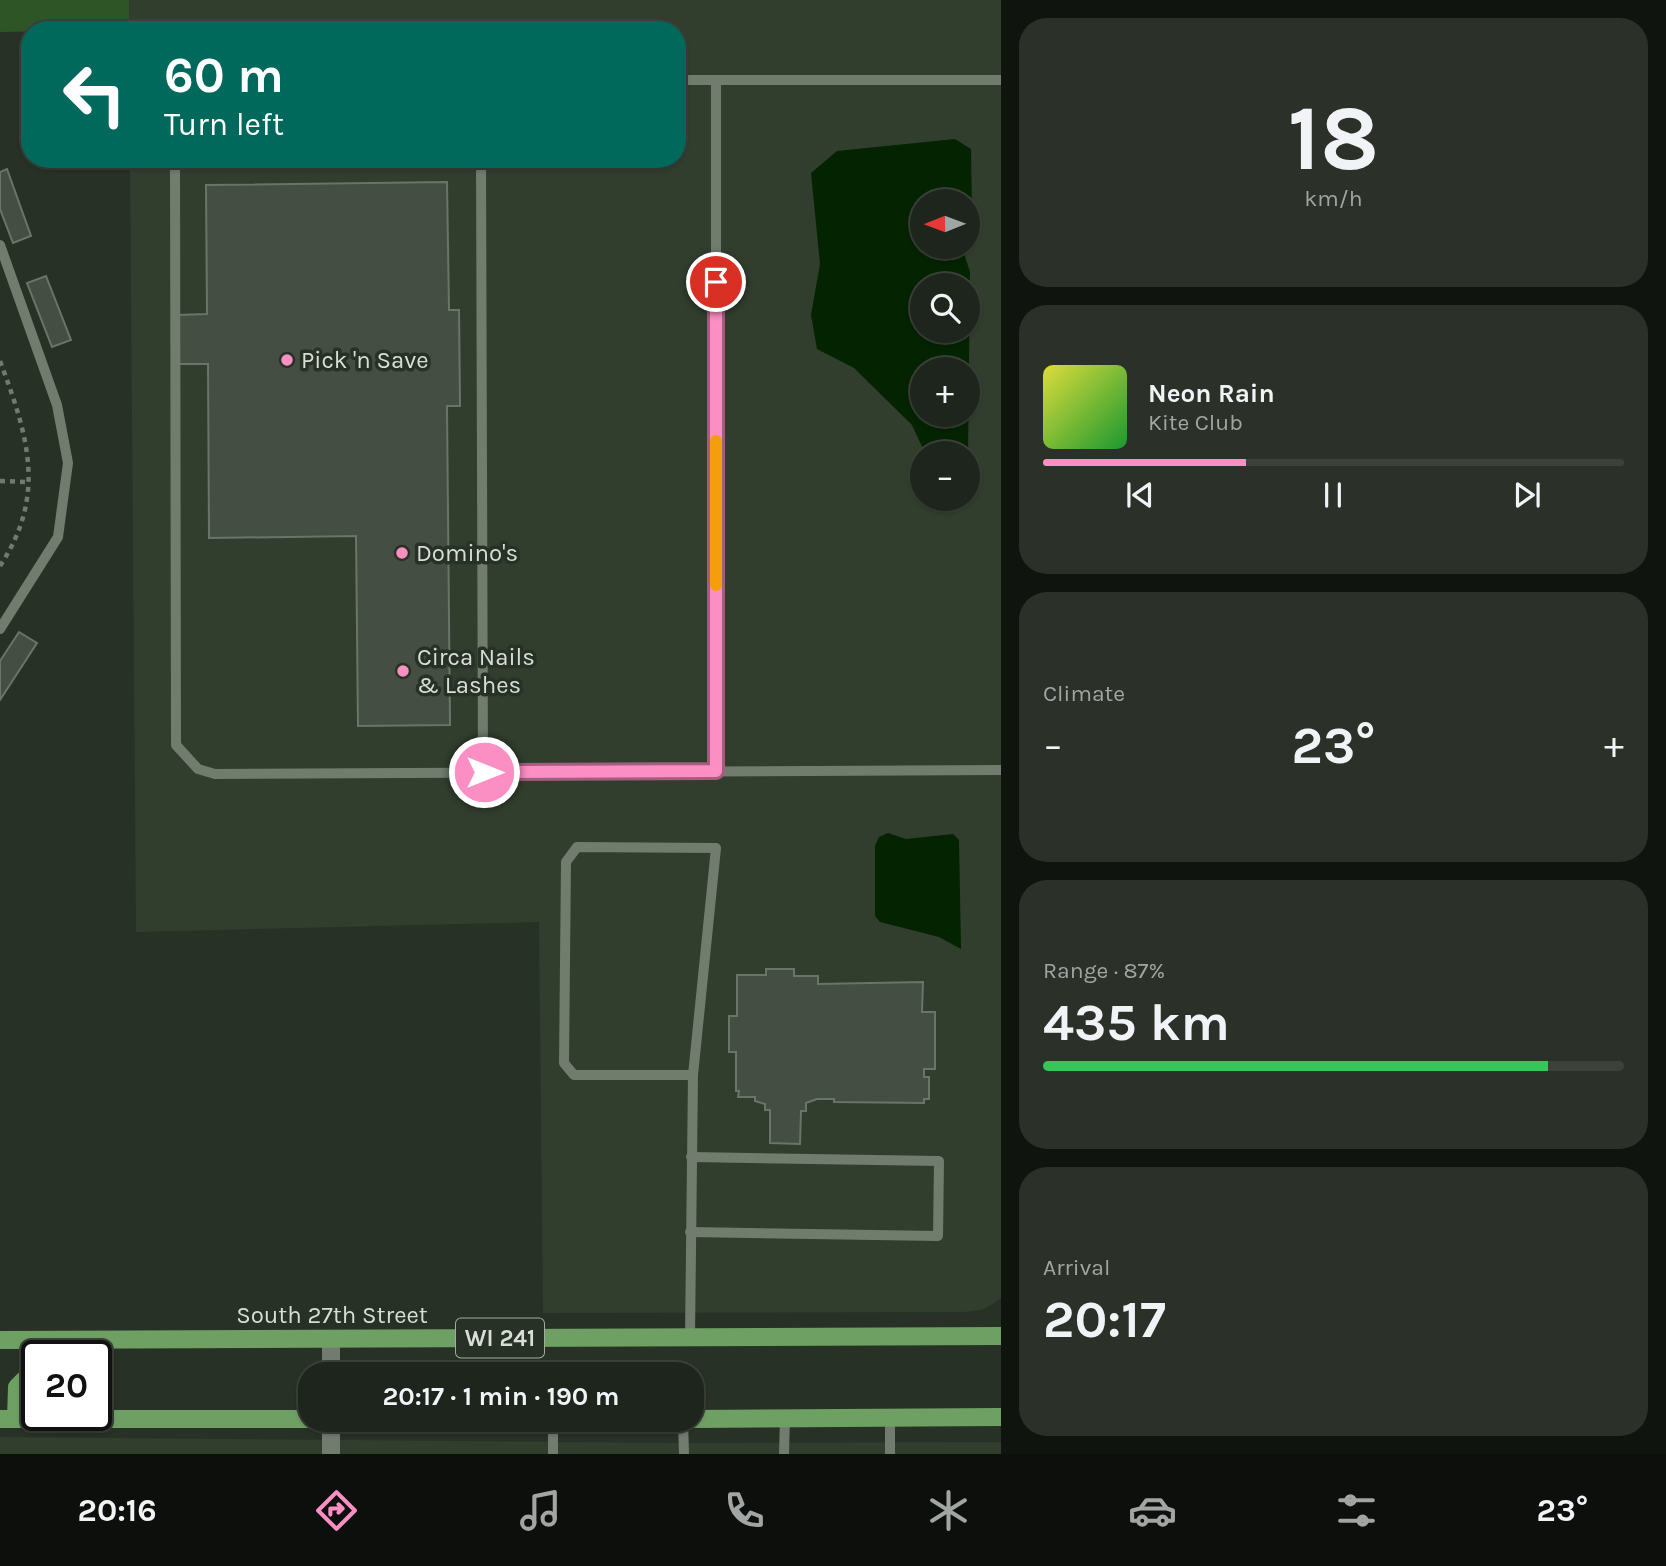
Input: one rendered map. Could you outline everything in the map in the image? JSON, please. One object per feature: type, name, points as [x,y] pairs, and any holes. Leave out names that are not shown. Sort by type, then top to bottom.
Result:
[{"type":"main road","name":"South 27th Street","points":[[112,1340],[1001,1336]]},
{"type":"main road","name":"South 27th Street","points":[[0,1340],[21,1340]]},
{"type":"main road","points":[[21,1384],[8,1419],[298,1420]]},
{"type":"main road","points":[[704,1419],[1001,1417]]},
{"type":"street","points":[[331,1340],[331,1362]]},
{"type":"street","points":[[331,1432],[331,1454]]},
{"type":"lane","points":[[686,80],[1001,80]]},
{"type":"lane","points":[[716,80],[716,771]]},
{"type":"lane","points":[[175,168],[176,745],[198,769],[215,774],[1001,770]]},
{"type":"lane","points":[[481,168],[484,772]]},
{"type":"lane","points":[[0,245],[57,405],[68,463],[58,537],[0,629]]},
{"type":"lane","points":[[690,1336],[692,1075],[716,848],[577,847],[566,862],[565,1063],[574,1075],[692,1075]]},
{"type":"lane","points":[[690,1232],[938,1236],[939,1161],[691,1157]]},
{"type":"lane","points":[[890,1417],[890,1454]]},
{"type":"lane","points":[[785,1418],[785,1454]]},
{"type":"lane","points":[[553,1432],[553,1454]]},
{"type":"lane","points":[[683,1432],[684,1454]]},
{"type":"path","points":[[0,361],[22,425],[28,482],[28,500],[19,531],[13,547],[0,566]]},
{"type":"path","points":[[0,481],[28,482]]},
{"type":"shaded area","points":[[0,0],[129,0],[129,21],[21,21],[21,32],[0,32]]},
{"type":"shaded area","points":[[129,0],[1001,0],[1001,1298],[981,1310],[963,1312],[543,1313],[539,922],[136,932],[130,168],[686,168],[686,21],[129,21]]},
{"type":"shaded area","points":[[955,139],[971,149],[972,189],[910,189],[910,259],[966,259],[970,272],[910,273],[910,343],[969,343],[969,357],[910,357],[910,423],[854,368],[817,349],[811,315],[820,264],[811,173],[837,151]]},
{"type":"shaded area","points":[[913,427],[968,427],[968,441],[919,441]]},
{"type":"shaded area","points":[[888,833],[906,839],[953,834],[959,840],[961,949],[939,937],[880,922],[875,916],[875,846],[879,837]]},
{"type":"shaded area","points":[[0,1437],[684,1443],[1001,1442],[1001,1454],[0,1454]]},
{"type":"building","points":[[7,169],[31,236],[13,243],[0,209],[0,172]]},
{"type":"building","points":[[447,182],[449,310],[459,310],[460,406],[447,406],[450,725],[358,726],[356,536],[209,538],[208,364],[178,364],[177,315],[207,314],[206,185]]},
{"type":"building","points":[[46,276],[71,340],[52,347],[27,283]]},
{"type":"building","points":[[19,632],[37,643],[0,700],[0,661]]},
{"type":"building","points":[[766,969],[794,969],[794,976],[818,976],[818,984],[923,982],[922,1012],[935,1012],[935,1069],[924,1069],[924,1077],[929,1077],[929,1099],[924,1099],[924,1103],[834,1102],[834,1099],[817,1099],[806,1103],[806,1111],[801,1111],[800,1144],[770,1143],[770,1110],[765,1110],[765,1104],[755,1101],[755,1097],[738,1097],[736,1052],[729,1052],[729,1016],[737,1016],[737,975],[766,975]]},
{"type":"slow traffic","points":[[716,441],[716,585]]},
{"type":"place","name":"Pick 'n Save","points":[[287,360]]},
{"type":"place","name":"Domino's","points":[[402,553]]},
{"type":"place","name":"Circa Nails & Lashes","points":[[403,671]]},
{"type":"route","points":[[484,772],[716,771],[716,282]]}]
